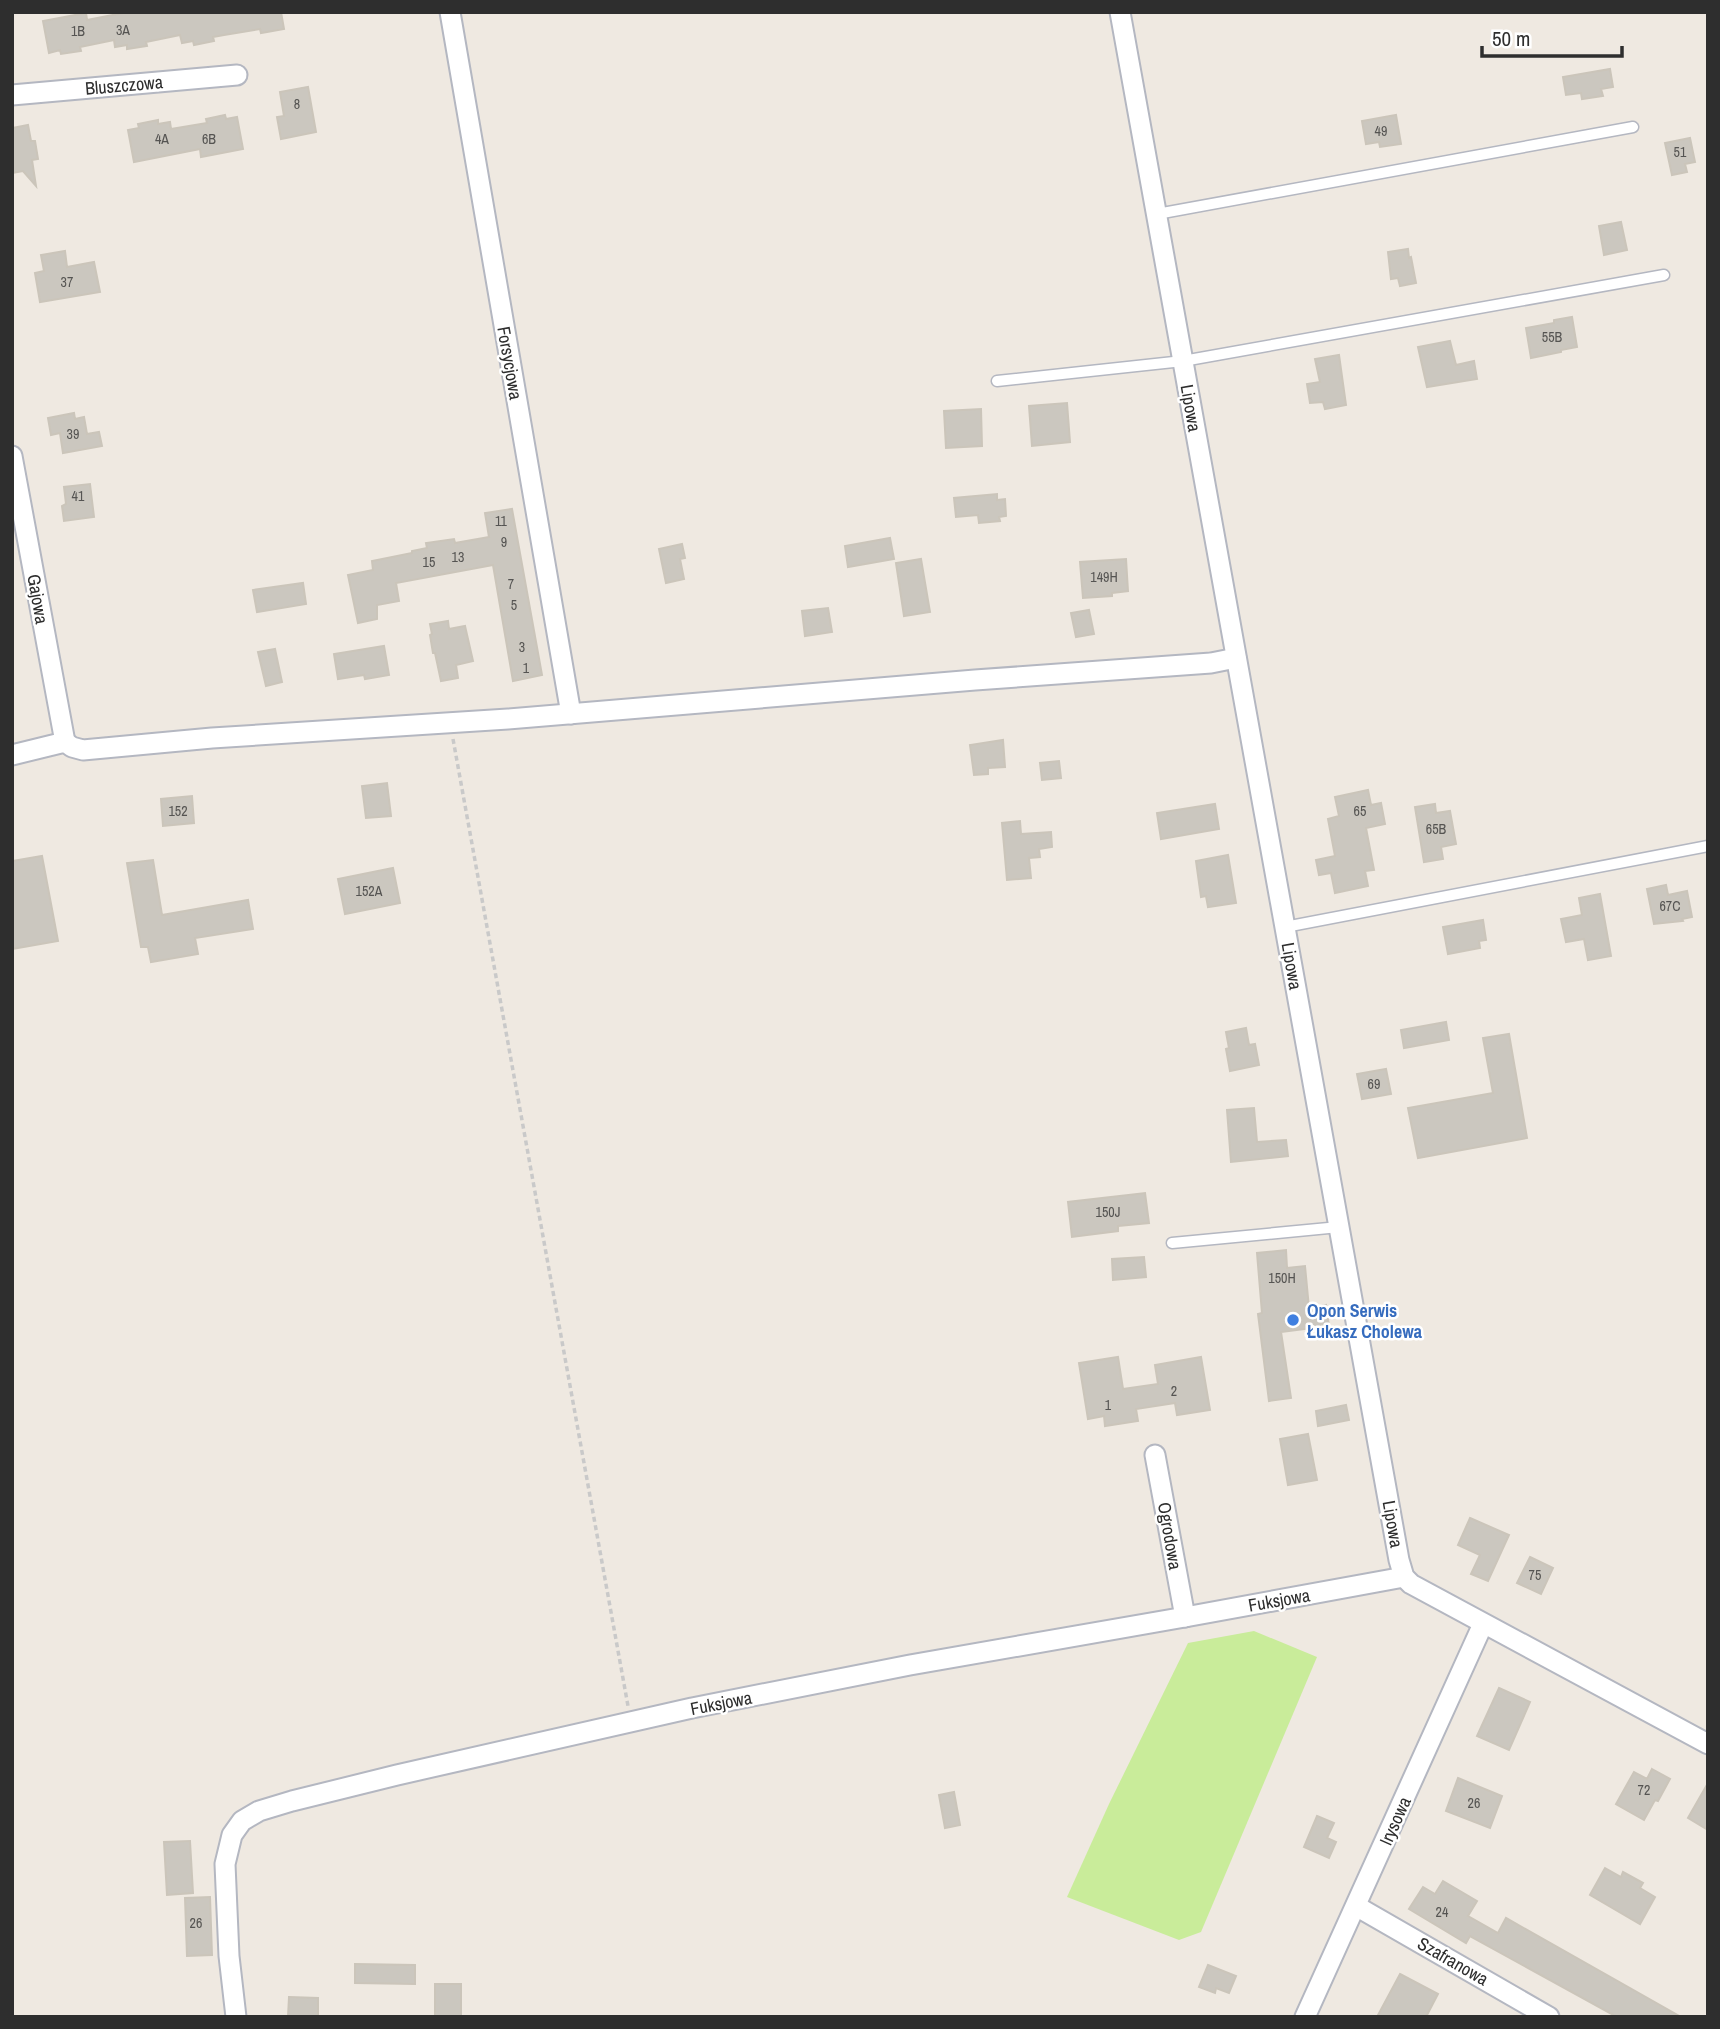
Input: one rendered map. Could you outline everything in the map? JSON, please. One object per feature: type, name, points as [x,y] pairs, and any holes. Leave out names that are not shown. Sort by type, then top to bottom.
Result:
[{"type":"street","name":"Forsycjowa","points":[[450,12],[571,714]]},
{"type":"street","name":"Lipowa","points":[[1120,12],[1404,1577]]},
{"type":"street","name":"Bluszczowa","points":[[12,95],[237,75]]},
{"type":"street","name":"Gajowa","points":[[12,456],[65,742]]},
{"type":"street","points":[[12,755],[65,742],[83,750],[1211,663],[1236,658]]},
{"type":"street","name":"Ogrodowa","points":[[1155,1455],[1185,1617]]},
{"type":"street","points":[[1404,1577],[1483,1624],[1708,1744]]},
{"type":"street","name":"Fuksjowa","points":[[236,2017],[229,1956],[225,1864],[232,1835],[242,1821],[259,1811],[397,1775],[631,1722],[910,1665],[1404,1577]]},
{"type":"street","name":"Irysowa","points":[[1306,2017],[1483,1624]]},
{"type":"street","name":"Szafranowa","points":[[1356,1906],[1549,2017]]},
{"type":"lane","points":[[1157,214],[1633,127]]},
{"type":"lane","points":[[997,381],[1183,361],[1664,275]]},
{"type":"lane","points":[[1285,927],[1708,846]]},
{"type":"lane","points":[[1172,1244],[1339,1227]]},
{"type":"path","points":[[450,723],[631,1722]]},
{"type":"green space","points":[[1254,1631],[1317,1657],[1201,1932],[1179,1940],[1067,1897],[1188,1643]]},
{"type":"building","points":[[128,12],[281,12],[284,29],[261,33],[260,29],[224,35],[213,37],[214,41],[194,45],[193,41],[182,43],[180,35],[146,42],[147,46],[127,49],[127,45],[115,47],[114,40],[80,47],[81,51],[61,54],[60,50],[49,53],[43,21],[86,13],[87,20]]},
{"type":"building","points":[[1610,69],[1613,87],[1601,89],[1603,96],[1582,99],[1581,93],[1566,95],[1563,77]]},
{"type":"building","points":[[308,87],[316,132],[281,139],[277,117],[284,116],[280,92]]},
{"type":"building","points":[[225,115],[226,119],[237,117],[243,149],[201,157],[200,149],[134,162],[128,130],[139,128],[138,124],[158,120],[158,124],[170,122],[171,129],[207,123],[206,119]]},
{"type":"building","points":[[1396,115],[1401,144],[1380,147],[1379,142],[1366,144],[1362,121]]},
{"type":"building","points":[[28,125],[31,141],[35,141],[38,159],[32,160],[36,186],[23,171],[12,173],[12,128]]},
{"type":"building","points":[[1690,138],[1695,162],[1685,164],[1687,172],[1672,175],[1665,143]]},
{"type":"building","points":[[1621,222],[1627,250],[1604,255],[1599,226]]},
{"type":"building","points":[[1408,249],[1416,283],[1400,286],[1398,278],[1391,279],[1388,252]]},
{"type":"building","points":[[65,251],[67,267],[94,262],[100,292],[40,302],[35,273],[44,271],[41,255]]},
{"type":"building","points":[[1572,317],[1577,347],[1531,358],[1526,328]]},
{"type":"building","points":[[1450,341],[1456,365],[1474,361],[1477,379],[1427,387],[1418,347]]},
{"type":"building","points":[[1339,355],[1346,405],[1325,409],[1323,402],[1310,403],[1307,384],[1320,382],[1315,359]]},
{"type":"building","points":[[1067,403],[1070,442],[1032,446],[1029,406]]},
{"type":"building","points":[[981,409],[982,446],[946,448],[944,411]]},
{"type":"building","points":[[74,413],[75,419],[84,417],[87,434],[99,432],[102,446],[63,453],[60,433],[51,435],[48,418]]},
{"type":"building","points":[[90,484],[94,517],[64,521],[64,487]]},
{"type":"building","points":[[997,494],[997,500],[1005,499],[1006,516],[999,517],[1000,521],[979,523],[978,515],[956,517],[954,498]]},
{"type":"building","points":[[512,509],[542,675],[513,681],[493,565],[396,583],[399,601],[377,605],[377,619],[358,623],[348,575],[373,570],[372,561],[427,548],[426,543],[454,539],[455,543],[489,537],[485,513]]},
{"type":"building","points":[[890,538],[894,559],[848,567],[845,546]]},
{"type":"building","points":[[682,544],[685,558],[680,559],[684,579],[666,583],[659,549]]},
{"type":"building","points":[[921,559],[930,612],[904,616],[896,563]]},
{"type":"building","points":[[1126,559],[1128,591],[1112,593],[1112,596],[1083,598],[1080,562]]},
{"type":"building","points":[[303,583],[306,604],[257,612],[253,590]]},
{"type":"building","points":[[828,608],[832,632],[805,636],[802,611]]},
{"type":"building","points":[[1089,610],[1094,634],[1076,637],[1071,613]]},
{"type":"building","points":[[448,621],[449,629],[465,626],[473,661],[456,665],[458,678],[441,681],[433,653],[430,624]]},
{"type":"building","points":[[384,646],[389,675],[365,679],[364,675],[338,679],[334,654]]},
{"type":"building","points":[[275,649],[282,682],[266,686],[258,652]]},
{"type":"building","points":[[1003,740],[1005,767],[988,768],[988,774],[974,775],[970,745]]},
{"type":"building","points":[[1059,761],[1061,778],[1042,780],[1040,763]]},
{"type":"building","points":[[387,783],[391,816],[366,818],[362,786]]},
{"type":"building","points":[[1368,790],[1371,805],[1381,803],[1385,824],[1366,828],[1374,870],[1365,871],[1368,886],[1335,893],[1331,873],[1319,875],[1316,860],[1335,856],[1328,819],[1339,816],[1335,797]]},
{"type":"building","points":[[192,796],[194,823],[163,826],[161,799]]},
{"type":"building","points":[[1215,804],[1219,829],[1161,839],[1157,813]]},
{"type":"building","points":[[1435,804],[1436,813],[1450,811],[1456,844],[1441,847],[1443,859],[1424,862],[1415,807]]},
{"type":"building","points":[[1020,821],[1021,834],[1051,832],[1052,847],[1039,849],[1040,857],[1029,858],[1031,878],[1007,880],[1002,823]]},
{"type":"building","points":[[1228,855],[1236,903],[1208,907],[1206,896],[1201,897],[1196,861]]},
{"type":"building","points":[[42,856],[58,941],[12,949],[12,861]]},
{"type":"building","points":[[153,860],[162,915],[248,900],[253,929],[195,938],[198,954],[151,962],[148,947],[141,947],[127,863]]},
{"type":"building","points":[[393,868],[400,903],[345,914],[338,879]]},
{"type":"building","points":[[1666,885],[1668,895],[1687,891],[1692,917],[1682,919],[1683,921],[1654,924],[1647,889]]},
{"type":"building","points":[[1600,894],[1611,956],[1588,960],[1584,939],[1566,942],[1561,919],[1582,915],[1579,898]]},
{"type":"building","points":[[1483,920],[1486,940],[1479,941],[1480,948],[1448,954],[1443,927]]},
{"type":"building","points":[[1446,1022],[1449,1040],[1404,1048],[1401,1030]]},
{"type":"building","points":[[1246,1028],[1249,1045],[1255,1044],[1259,1065],[1230,1071],[1226,1032]]},
{"type":"building","points":[[1509,1034],[1527,1138],[1418,1158],[1408,1108],[1493,1093],[1483,1038]]},
{"type":"building","points":[[1386,1069],[1391,1094],[1362,1099],[1357,1074]]},
{"type":"building","points":[[1254,1108],[1257,1142],[1286,1140],[1288,1156],[1231,1162],[1227,1110]]},
{"type":"building","points":[[1145,1193],[1149,1223],[1118,1226],[1118,1231],[1072,1237],[1068,1202]]},
{"type":"building","points":[[1286,1250],[1287,1268],[1305,1266],[1309,1308],[1326,1305],[1329,1326],[1281,1332],[1291,1398],[1269,1401],[1258,1314],[1262,1313],[1257,1253]]},
{"type":"building","points":[[1144,1257],[1146,1277],[1113,1280],[1112,1259]]},
{"type":"building","points":[[1118,1357],[1123,1389],[1158,1384],[1155,1365],[1201,1357],[1210,1410],[1177,1415],[1175,1403],[1136,1409],[1138,1421],[1105,1426],[1104,1416],[1088,1419],[1079,1363]]},
{"type":"building","points":[[1346,1405],[1349,1420],[1318,1426],[1316,1411]]},
{"type":"building","points":[[1308,1434],[1317,1480],[1288,1485],[1280,1439]]},
{"type":"building","points":[[1470,1518],[1509,1535],[1488,1581],[1471,1574],[1480,1555],[1458,1545]]},
{"type":"building","points":[[1530,1557],[1553,1568],[1541,1594],[1517,1583]]},
{"type":"building","points":[[1499,1688],[1530,1702],[1509,1750],[1477,1736]]},
{"type":"building","points":[[1652,1769],[1670,1779],[1644,1820],[1616,1804],[1634,1772],[1647,1779]]},
{"type":"building","points":[[1458,1778],[1502,1796],[1490,1828],[1446,1811]]},
{"type":"building","points":[[1708,1783],[1708,1830],[1688,1818]]},
{"type":"building","points":[[954,1792],[960,1825],[945,1828],[939,1795]]},
{"type":"building","points":[[1317,1816],[1334,1823],[1327,1838],[1336,1842],[1329,1858],[1304,1847]]},
{"type":"building","points":[[190,1841],[193,1893],[167,1895],[164,1842]]},
{"type":"building","points":[[1605,1868],[1621,1877],[1623,1872],[1643,1883],[1640,1888],[1655,1897],[1640,1924],[1590,1895]]},
{"type":"building","points":[[1443,1881],[1477,1901],[1468,1916],[1498,1933],[1506,1918],[1681,2017],[1617,2017],[1470,1936],[1466,1943],[1409,1909],[1423,1887],[1435,1894]]},
{"type":"building","points":[[210,1897],[212,1955],[187,1956],[185,1898]]},
{"type":"building","points":[[355,1964],[415,1965],[415,1984],[355,1983]]},
{"type":"building","points":[[1208,1965],[1236,1976],[1229,1993],[1216,1988],[1215,1993],[1199,1987]]},
{"type":"building","points":[[1400,1974],[1438,1994],[1426,2017],[1377,2017]]},
{"type":"building","points":[[435,1984],[461,1984],[461,2017],[435,2017]]},
{"type":"building","points":[[289,1997],[318,1998],[318,2017],[288,2017]]},
{"type":"place","name":"Opon Serwis Łukasz Cholewa","points":[[1293,1320]]}]
